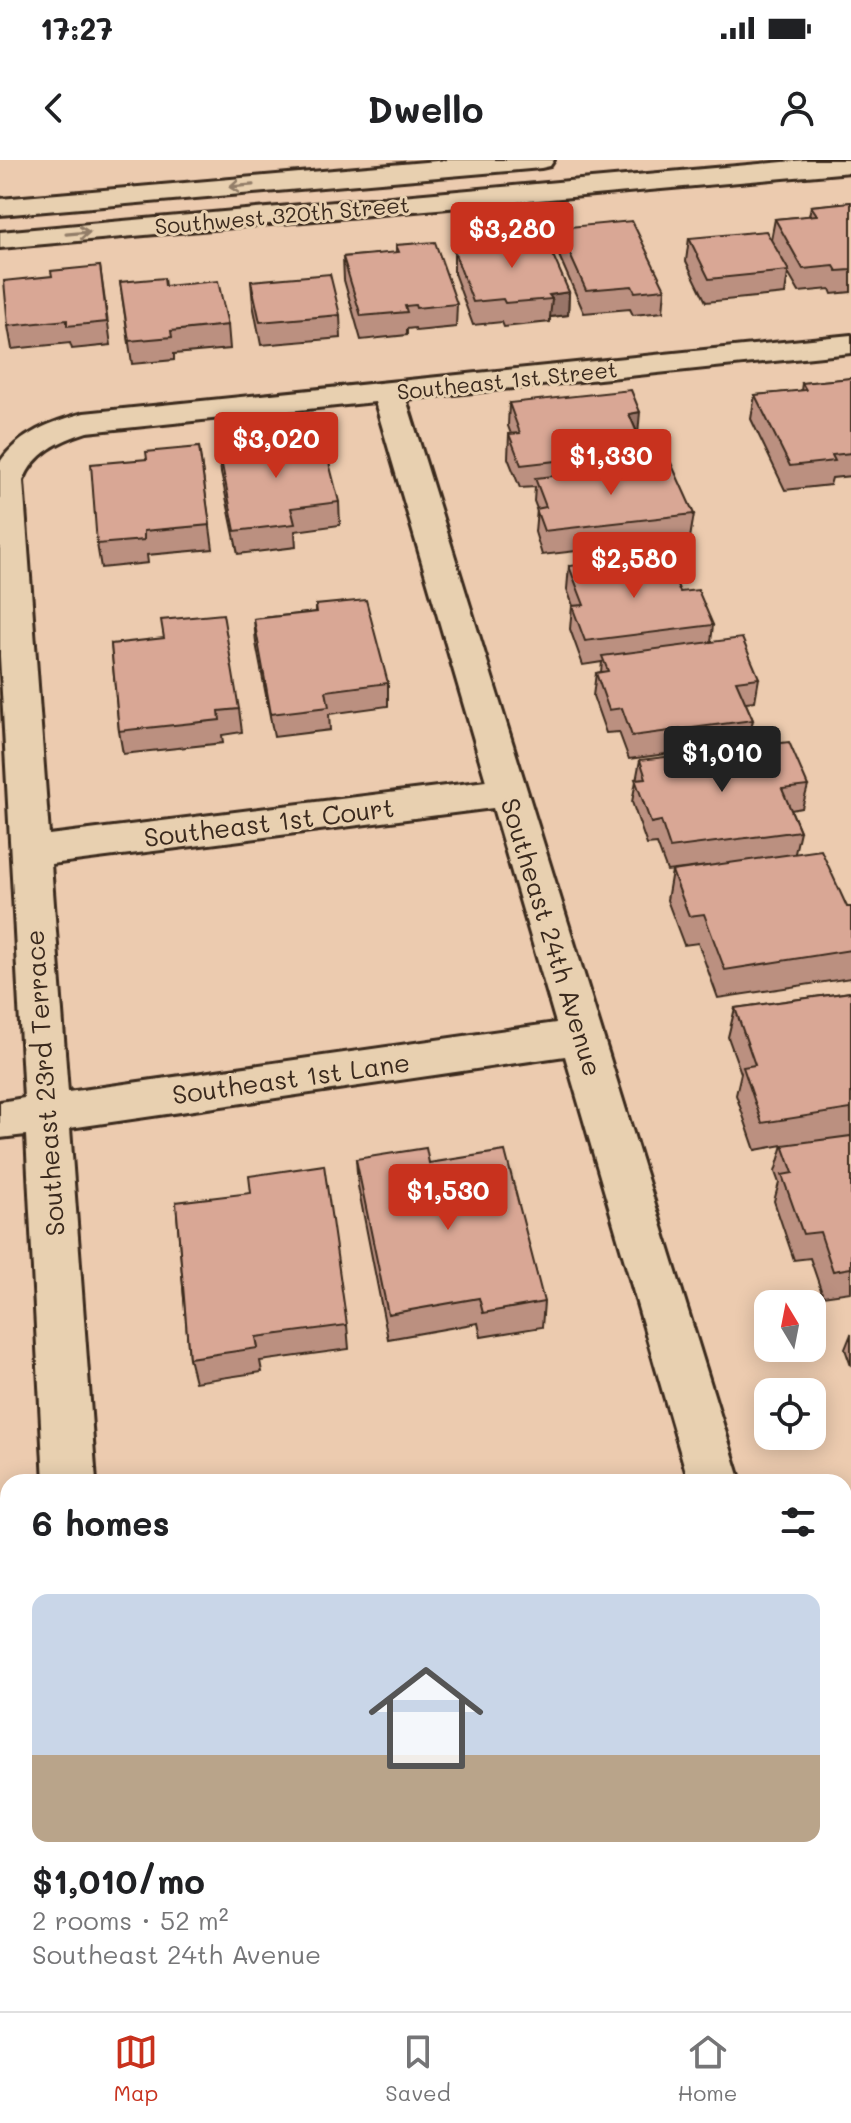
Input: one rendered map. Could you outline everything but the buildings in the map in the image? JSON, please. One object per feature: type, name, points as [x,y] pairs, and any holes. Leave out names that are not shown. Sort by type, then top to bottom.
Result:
[{"type":"street","name":"Southwest 320th Street","points":[[0,207],[541,160]]},
{"type":"street","name":"Southwest 320th Street","points":[[0,240],[851,164]]},
{"type":"street","name":"Southeast 1st Street","points":[[26,451],[54,433],[84,423],[851,344]]},
{"type":"street","name":"Southeast 24th Avenue","points":[[388,392],[713,1474]]},
{"type":"street","name":"Southeast 23rd Terrace","points":[[26,451],[10,469],[7,481],[70,1474]]},
{"type":"street","name":"Southeast 1st Court","points":[[29,852],[509,792]]},
{"type":"street","name":"Southeast 1st Lane","points":[[0,1120],[582,1036]]}]
